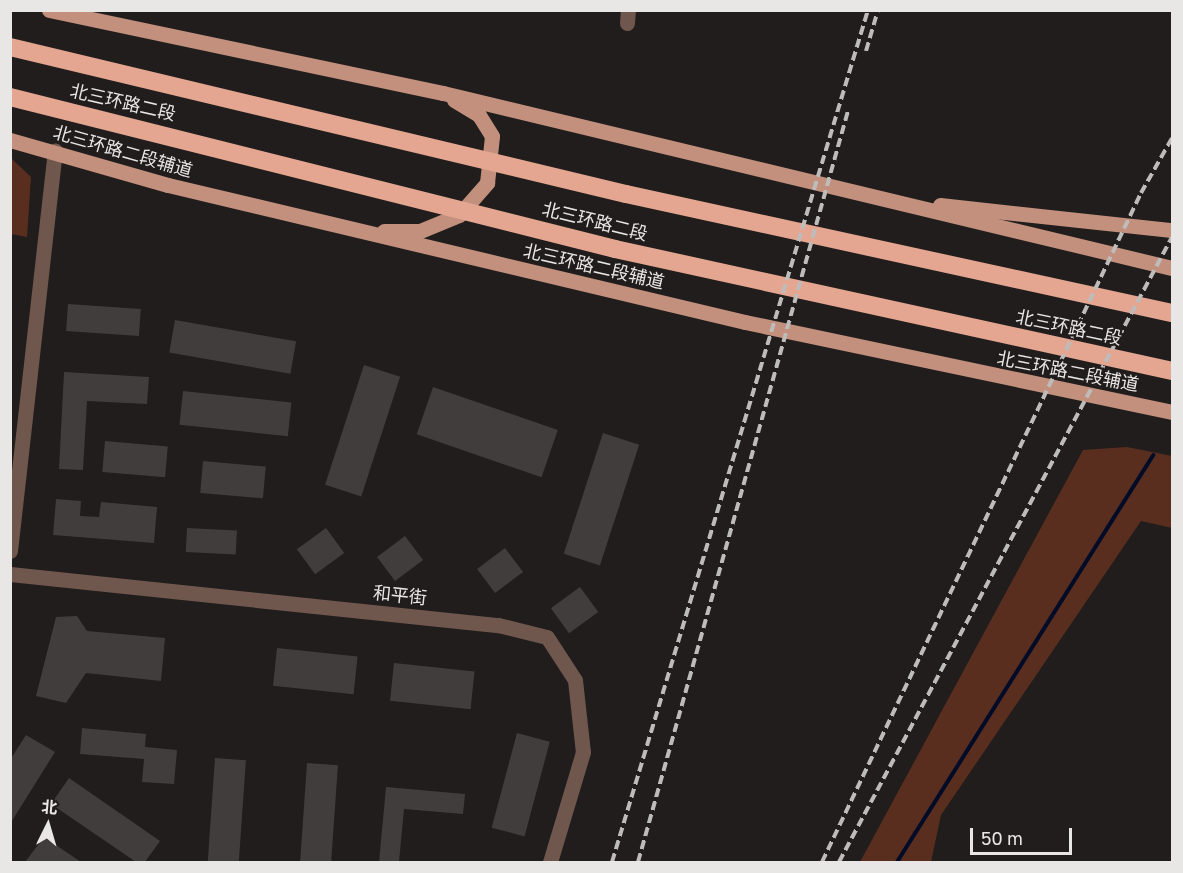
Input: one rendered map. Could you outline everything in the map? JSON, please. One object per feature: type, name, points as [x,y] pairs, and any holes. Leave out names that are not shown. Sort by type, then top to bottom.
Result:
[{"type":"highway","name":"北三环路二段","points":[[10,47],[626,194],[1173,313]]},
{"type":"highway","name":"北三环路二段","points":[[10,97],[214,145],[615,249],[1173,371]]},
{"type":"main road","points":[[49,10],[113,16],[906,202],[1173,268]]},
{"type":"main road","points":[[357,231],[420,231],[459,215],[487,183],[492,136],[478,115],[443,93]]},
{"type":"main road","name":"北三环路二段辅道","points":[[10,140],[55,150],[168,185],[357,231],[926,362],[1173,412]]},
{"type":"main road","points":[[906,202],[1173,230]]},
{"type":"street","points":[[10,551],[55,150]]},
{"type":"street","name":"和平街","points":[[10,574],[498,625],[547,637],[575,680],[583,752],[550,862]]},
{"type":"shaded area","points":[[11,158],[31,177],[27,237],[11,234]]},
{"type":"shaded area","points":[[1127,447],[1172,456],[1172,528],[1141,521],[941,815],[931,862],[860,862],[1083,450]]},
{"type":"building","points":[[68,304],[141,309],[139,336],[66,331]]},
{"type":"building","points":[[175,320],[296,341],[290,374],[169,352]]},
{"type":"building","points":[[364,365],[400,377],[361,497],[325,485]]},
{"type":"building","points":[[64,372],[149,377],[147,404],[87,401],[83,470],[59,469]]},
{"type":"building","points":[[433,387],[558,430],[542,477],[417,434]]},
{"type":"building","points":[[183,391],[291,402],[288,436],[179,425]]},
{"type":"building","points":[[603,433],[639,445],[600,566],[564,554]]},
{"type":"building","points":[[105,441],[168,446],[165,477],[102,472]]},
{"type":"building","points":[[203,461],[266,466],[263,498],[200,493]]},
{"type":"building","points":[[56,499],[81,501],[80,516],[99,517],[101,502],[157,507],[154,543],[53,535]]},
{"type":"building","points":[[187,528],[237,531],[236,555],[186,552]]},
{"type":"building","points":[[326,528],[344,553],[315,574],[297,549]]},
{"type":"building","points":[[405,536],[423,560],[395,581],[377,557]]},
{"type":"building","points":[[505,548],[523,572],[495,593],[477,569]]},
{"type":"building","points":[[580,587],[598,612],[569,633],[551,608]]},
{"type":"building","points":[[77,616],[87,631],[165,638],[161,681],[86,673],[66,703],[36,696],[56,617]]},
{"type":"building","points":[[277,648],[358,656],[354,694],[273,686]]},
{"type":"building","points":[[394,663],[475,671],[471,709],[390,701]]},
{"type":"building","points":[[82,728],[146,734],[145,747],[177,750],[174,784],[142,782],[144,759],[80,754]]},
{"type":"building","points":[[517,733],[550,742],[524,836],[492,828]]},
{"type":"building","points":[[26,735],[55,752],[10,824],[10,760]]},
{"type":"building","points":[[215,758],[246,760],[239,862],[208,862]]},
{"type":"building","points":[[307,763],[338,765],[331,862],[300,862]]},
{"type":"building","points":[[69,778],[160,841],[145,862],[136,862],[51,804]]},
{"type":"building","points":[[386,787],[465,794],[463,814],[404,809],[399,862],[379,862]]},
{"type":"building","points":[[44,837],[81,862],[25,862]]},
{"type":"waterway","points":[[897,862],[1153,455]]},
{"type":"railway","points":[[612,862],[868,10]]},
{"type":"railway","points":[[866,51],[878,10]]},
{"type":"railway","points":[[638,862],[848,111]]},
{"type":"railway","points":[[822,862],[1141,193],[1172,138]]},
{"type":"railway","points":[[839,862],[1172,237]]}]
